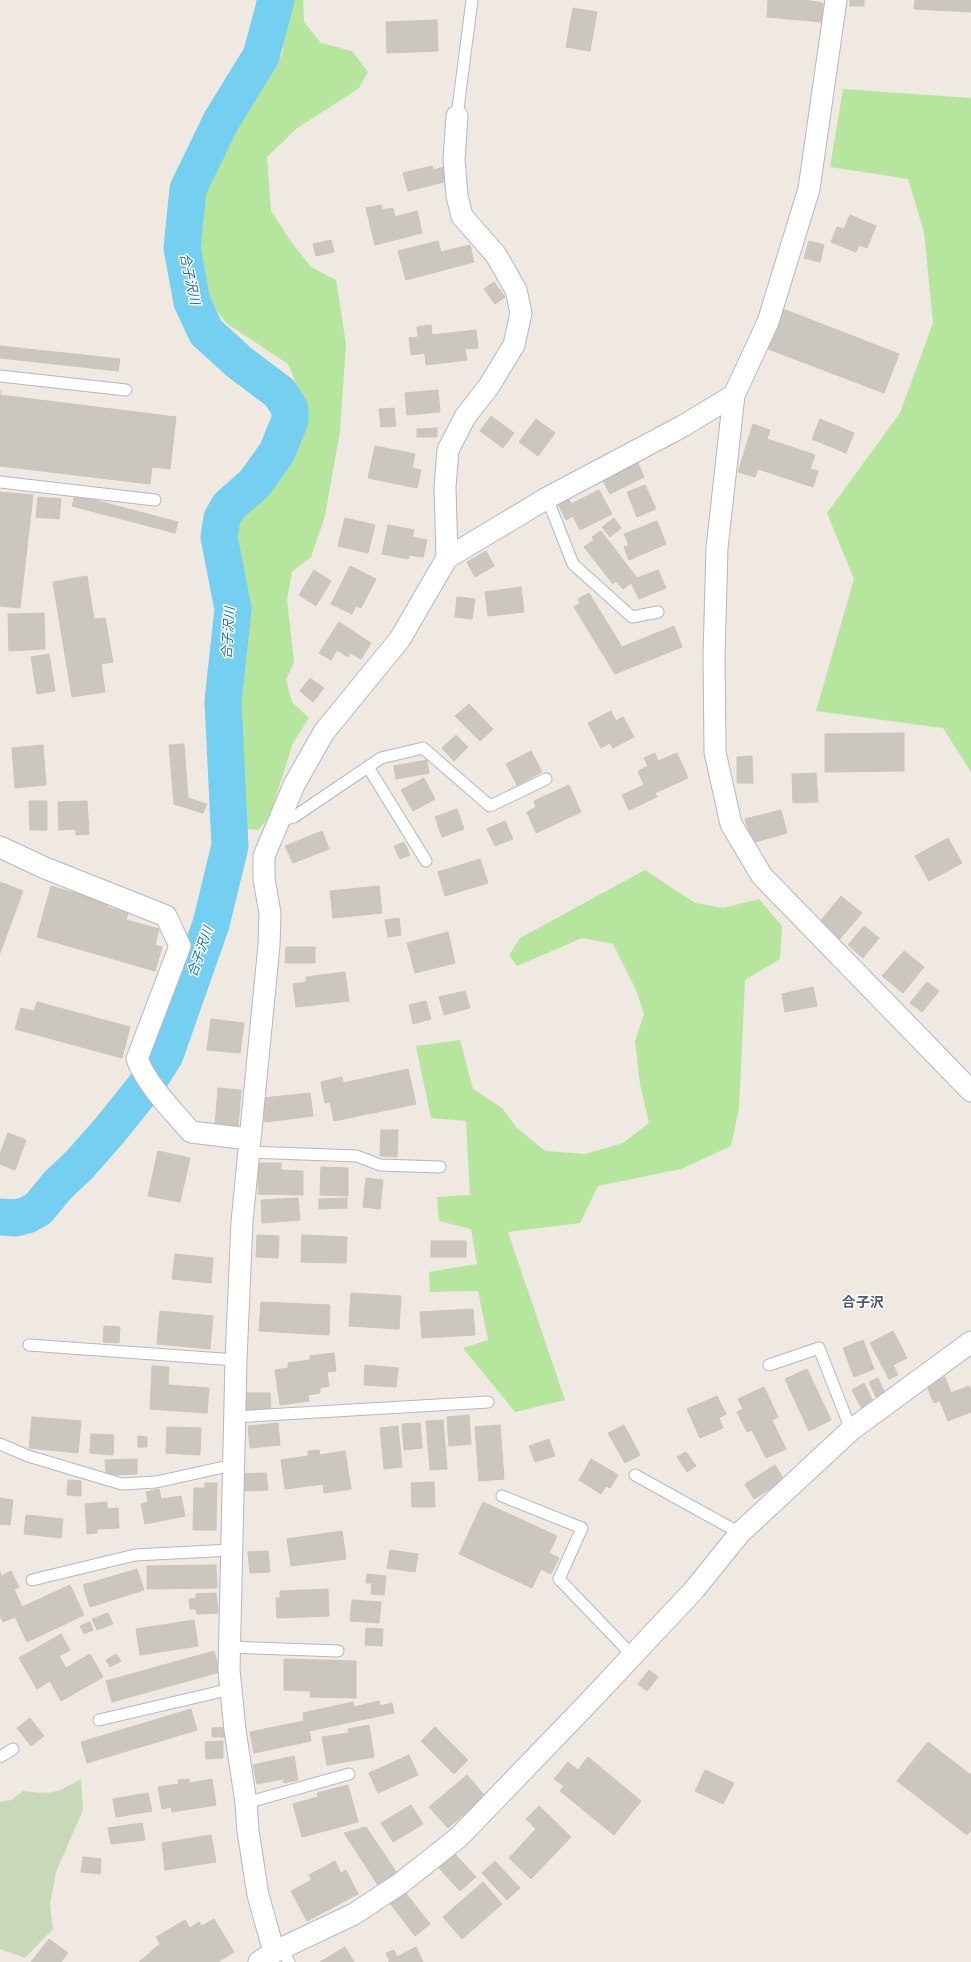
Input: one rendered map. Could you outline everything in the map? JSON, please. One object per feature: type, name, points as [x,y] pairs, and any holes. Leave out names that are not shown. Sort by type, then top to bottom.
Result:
[{"type":"street","points":[[836,0],[809,189],[768,322],[734,395],[717,548],[714,655],[715,752],[731,824],[762,876],[971,1091]]},
{"type":"street","points":[[447,558],[445,487],[448,450],[465,417],[489,386],[514,345],[520,313],[516,290],[496,255],[462,216],[457,196],[454,159],[456,116]]},
{"type":"street","points":[[734,395],[683,426],[547,498],[447,558],[400,639],[324,732],[294,785],[264,856],[264,880],[270,913],[269,945],[248,1145],[242,1222],[234,1417],[229,1648],[231,1689],[246,1803],[248,1831],[258,1895],[276,1956],[354,1914],[401,1883],[459,1837],[633,1656],[694,1590],[740,1533],[851,1430],[971,1342]]},
{"type":"street","points":[[0,847],[45,868],[166,916],[180,946],[136,1059],[168,1107],[191,1132],[248,1145]]},
{"type":"lane","points":[[456,116],[472,0]]},
{"type":"lane","points":[[0,376],[126,390]]},
{"type":"lane","points":[[0,482],[155,500]]},
{"type":"lane","points":[[547,498],[573,564],[632,617],[658,612]]},
{"type":"lane","points":[[280,820],[294,817],[381,758],[423,748],[490,806],[546,779]]},
{"type":"lane","points":[[368,767],[426,861]]},
{"type":"lane","points":[[248,1145],[357,1156],[380,1165],[440,1167]]},
{"type":"lane","points":[[29,1345],[236,1360]]},
{"type":"lane","points":[[769,1365],[819,1348],[851,1430]]},
{"type":"lane","points":[[234,1417],[488,1402]]},
{"type":"lane","points":[[0,1444],[28,1456],[122,1484],[156,1482],[233,1465]]},
{"type":"lane","points":[[635,1475],[740,1533]]},
{"type":"lane","points":[[502,1496],[582,1528],[559,1579],[633,1656]]},
{"type":"lane","points":[[32,1580],[135,1555],[231,1550]]},
{"type":"lane","points":[[229,1648],[338,1652]]},
{"type":"lane","points":[[99,1720],[231,1689]]},
{"type":"lane","points":[[0,1757],[13,1749]]},
{"type":"lane","points":[[246,1803],[350,1774]]},
{"type":"green space","points":[[285,0],[303,0],[304,22],[321,43],[352,51],[368,72],[359,88],[296,129],[267,157],[271,211],[292,243],[311,267],[336,280],[346,344],[340,431],[325,516],[311,557],[292,572],[287,599],[294,662],[286,680],[292,702],[309,718],[293,743],[269,818],[258,830],[245,829],[238,786],[235,682],[237,591],[224,545],[236,509],[260,492],[286,466],[307,408],[288,364],[226,323],[204,293],[198,255],[203,184],[225,131],[282,55],[286,22]]},
{"type":"green space","points":[[843,89],[971,98],[971,772],[943,728],[816,711],[854,579],[827,513],[900,413],[933,323],[924,232],[908,179],[830,167]]},
{"type":"green space","points":[[645,870],[695,903],[723,908],[759,899],[782,926],[780,959],[745,980],[739,1108],[731,1146],[681,1169],[598,1186],[580,1223],[508,1232],[565,1400],[515,1412],[463,1348],[488,1340],[478,1291],[430,1292],[429,1272],[477,1264],[471,1229],[439,1221],[437,1197],[470,1195],[466,1121],[431,1118],[416,1046],[460,1040],[473,1089],[502,1108],[517,1128],[545,1151],[585,1154],[623,1143],[649,1123],[640,1084],[635,1041],[644,1014],[636,990],[613,944],[582,938],[517,966],[509,955],[520,938]]},
{"type":"green space","points":[[81,1779],[83,1810],[56,1872],[50,1905],[53,1929],[25,1958],[0,1949],[0,1802],[11,1800],[23,1791],[41,1793],[54,1792]]},
{"type":"building","points":[[768,0],[804,0],[823,3],[822,22],[767,17]]},
{"type":"building","points":[[850,0],[864,0],[864,6],[850,6]]},
{"type":"building","points":[[915,0],[971,0],[971,12],[914,9]]},
{"type":"building","points":[[573,8],[597,12],[590,51],[566,47]]},
{"type":"building","points":[[437,20],[438,51],[387,53],[386,22]]},
{"type":"building","points":[[432,166],[433,170],[444,167],[448,181],[408,191],[403,173]]},
{"type":"building","points":[[381,205],[382,210],[393,208],[395,217],[417,211],[422,233],[375,245],[366,208]]},
{"type":"building","points":[[850,215],[876,226],[867,248],[859,245],[856,252],[831,242],[837,227],[844,229]]},
{"type":"building","points":[[331,240],[334,252],[316,256],[313,244]]},
{"type":"building","points":[[438,241],[441,252],[470,245],[474,262],[406,280],[398,251]]},
{"type":"building","points":[[809,241],[824,245],[820,262],[804,258]]},
{"type":"building","points":[[494,282],[505,297],[495,304],[484,289]]},
{"type":"building","points":[[783,309],[899,354],[884,393],[768,349]]},
{"type":"building","points":[[431,325],[432,335],[476,330],[478,348],[465,349],[467,360],[426,365],[425,353],[411,355],[409,338],[418,337],[417,327]]},
{"type":"building","points":[[0,346],[120,359],[118,371],[0,358]]},
{"type":"building","points":[[438,390],[440,412],[407,415],[405,393]]},
{"type":"building","points":[[0,395],[176,417],[170,469],[152,467],[150,484],[0,466]]},
{"type":"building","points":[[394,408],[396,426],[381,427],[379,409]]},
{"type":"building","points":[[491,416],[514,433],[503,448],[480,431]]},
{"type":"building","points":[[536,419],[555,433],[538,456],[519,442]]},
{"type":"building","points":[[820,419],[854,433],[846,453],[812,439]]},
{"type":"building","points":[[753,424],[770,430],[767,439],[815,455],[810,469],[818,471],[813,487],[758,469],[755,477],[738,472]]},
{"type":"building","points":[[437,428],[437,437],[417,437],[417,429]]},
{"type":"building","points":[[375,446],[415,454],[412,468],[421,470],[417,488],[368,478]]},
{"type":"building","points":[[637,461],[644,477],[610,494],[602,479]]},
{"type":"building","points":[[645,485],[656,509],[637,517],[627,492]]},
{"type":"building","points":[[599,490],[612,514],[580,530],[573,516],[566,520],[558,504],[569,499],[571,504]]},
{"type":"building","points":[[0,492],[33,495],[20,608],[0,606]]},
{"type":"building","points":[[75,495],[178,522],[175,533],[72,506]]},
{"type":"building","points":[[38,497],[61,499],[59,519],[36,517]]},
{"type":"building","points":[[345,518],[375,525],[368,553],[338,546]]},
{"type":"building","points":[[614,518],[621,528],[610,537],[602,527]]},
{"type":"building","points":[[657,521],[666,544],[629,560],[624,547],[629,545],[624,534]]},
{"type":"building","points":[[388,525],[414,530],[412,537],[427,540],[423,557],[409,555],[408,559],[382,554]]},
{"type":"building","points":[[601,531],[637,578],[658,570],[666,588],[639,599],[631,583],[623,589],[616,581],[613,584],[584,547],[594,540],[592,537]]},
{"type":"building","points":[[486,551],[494,566],[475,577],[467,562]]},
{"type":"building","points":[[350,566],[376,579],[361,608],[356,606],[352,614],[331,604]]},
{"type":"building","points":[[314,570],[331,581],[316,606],[299,595]]},
{"type":"building","points":[[87,576],[94,619],[105,618],[113,662],[101,664],[105,692],[72,697],[53,582]]},
{"type":"building","points":[[521,587],[524,612],[488,616],[485,592]]},
{"type":"building","points":[[589,593],[622,647],[674,626],[682,647],[615,674],[574,607],[580,603],[578,599]]},
{"type":"building","points":[[457,597],[475,599],[472,619],[455,617]]},
{"type":"building","points":[[44,613],[45,649],[9,651],[8,614]]},
{"type":"building","points":[[339,622],[371,643],[361,659],[350,653],[348,657],[337,650],[331,660],[319,653]]},
{"type":"building","points":[[49,654],[55,691],[37,694],[31,657]]},
{"type":"building","points":[[310,678],[324,688],[313,702],[300,691]]},
{"type":"building","points":[[469,704],[493,729],[480,741],[455,716]]},
{"type":"building","points":[[611,711],[616,721],[623,717],[634,737],[613,748],[610,743],[601,748],[588,723]]},
{"type":"building","points":[[904,733],[904,771],[825,772],[825,734]]},
{"type":"building","points":[[456,735],[468,747],[454,761],[442,748]]},
{"type":"building","points":[[184,744],[188,798],[207,804],[203,813],[174,804],[169,745]]},
{"type":"building","points":[[43,745],[46,785],[15,788],[12,748]]},
{"type":"building","points":[[531,751],[542,772],[517,785],[506,764]]},
{"type":"building","points":[[655,753],[658,761],[677,753],[688,778],[655,793],[657,797],[629,810],[622,795],[644,785],[638,771],[648,766],[644,758]]},
{"type":"building","points":[[752,756],[753,783],[737,783],[737,757]]},
{"type":"building","points":[[427,760],[429,773],[396,779],[394,766]]},
{"type":"building","points":[[816,773],[818,802],[793,803],[792,774]]},
{"type":"building","points":[[424,778],[435,799],[413,811],[401,790]]},
{"type":"building","points":[[569,785],[581,812],[536,833],[527,812],[536,807],[534,801]]},
{"type":"building","points":[[29,801],[47,801],[47,830],[30,830]]},
{"type":"building","points":[[87,801],[89,834],[76,835],[76,829],[59,830],[58,802]]},
{"type":"building","points":[[457,809],[464,829],[442,837],[435,817]]},
{"type":"building","points":[[781,810],[787,833],[752,843],[745,819]]},
{"type":"building","points":[[505,821],[513,839],[495,846],[487,829]]},
{"type":"building","points":[[322,831],[329,849],[293,863],[285,846]]},
{"type":"building","points":[[948,838],[962,863],[929,881],[915,856]]},
{"type":"building","points":[[404,842],[410,855],[400,859],[394,846]]},
{"type":"building","points":[[480,859],[488,883],[445,896],[438,872]]},
{"type":"building","points":[[0,882],[23,891],[0,953]]},
{"type":"building","points":[[51,886],[109,903],[107,907],[128,913],[126,920],[159,929],[155,945],[162,947],[155,971],[37,937]]},
{"type":"building","points":[[379,886],[382,913],[333,918],[330,891]]},
{"type":"building","points":[[841,896],[862,913],[838,941],[818,924]]},
{"type":"building","points":[[399,918],[401,935],[388,937],[385,920]]},
{"type":"building","points":[[864,926],[879,938],[863,958],[848,945]]},
{"type":"building","points":[[448,932],[455,963],[415,973],[407,943]]},
{"type":"building","points":[[286,947],[315,947],[315,963],[285,963]]},
{"type":"building","points":[[904,951],[924,967],[903,993],[882,976]]},
{"type":"building","points":[[345,972],[349,1001],[296,1007],[293,984],[306,982],[306,977]]},
{"type":"building","points":[[927,982],[939,991],[922,1012],[910,1003]]},
{"type":"building","points":[[813,987],[817,1006],[785,1012],[782,994]]},
{"type":"building","points":[[465,991],[470,1008],[444,1015],[439,997]]},
{"type":"building","points":[[426,1001],[431,1019],[413,1024],[409,1005]]},
{"type":"building","points":[[37,1002],[130,1027],[122,1058],[15,1029],[21,1008],[34,1011]]},
{"type":"building","points":[[211,1019],[244,1023],[240,1053],[207,1050]]},
{"type":"building","points":[[408,1069],[416,1104],[334,1121],[330,1102],[325,1103],[321,1082],[342,1077],[343,1083]]},
{"type":"building","points":[[218,1088],[241,1090],[238,1128],[215,1126]]},
{"type":"building","points":[[310,1093],[313,1116],[265,1122],[263,1098]]},
{"type":"building","points":[[381,1130],[398,1130],[397,1157],[380,1156]]},
{"type":"building","points":[[8,1133],[26,1140],[15,1170],[0,1164],[0,1154]]},
{"type":"building","points":[[158,1151],[190,1158],[180,1202],[148,1196]]},
{"type":"building","points":[[259,1163],[281,1163],[281,1170],[303,1171],[303,1195],[258,1194]]},
{"type":"building","points":[[321,1167],[348,1168],[348,1196],[320,1195]]},
{"type":"building","points":[[366,1178],[383,1180],[380,1209],[363,1207]]},
{"type":"building","points":[[298,1198],[300,1220],[262,1223],[261,1200]]},
{"type":"building","points":[[347,1198],[347,1208],[319,1209],[319,1199]]},
{"type":"building","points":[[257,1235],[279,1236],[278,1258],[256,1257]]},
{"type":"building","points":[[302,1235],[347,1237],[346,1263],[301,1262]]},
{"type":"building","points":[[431,1241],[466,1241],[466,1257],[431,1257]]},
{"type":"building","points":[[175,1254],[213,1258],[211,1283],[172,1279]]},
{"type":"building","points":[[351,1293],[401,1296],[399,1329],[349,1326]]},
{"type":"building","points":[[261,1302],[330,1305],[329,1335],[259,1331]]},
{"type":"building","points":[[473,1309],[475,1335],[422,1338],[420,1312]]},
{"type":"building","points":[[160,1311],[213,1316],[210,1349],[157,1344]]},
{"type":"building","points":[[104,1326],[120,1327],[119,1343],[103,1342]]},
{"type":"building","points":[[893,1331],[907,1358],[893,1365],[898,1375],[889,1379],[870,1343]]},
{"type":"building","points":[[863,1340],[874,1369],[854,1377],[843,1348]]},
{"type":"building","points":[[334,1353],[336,1371],[327,1372],[329,1386],[320,1388],[320,1393],[308,1395],[309,1401],[280,1405],[275,1370],[288,1368],[288,1363],[310,1360],[310,1356]]},
{"type":"building","points":[[365,1365],[398,1368],[396,1387],[364,1385]]},
{"type":"building","points":[[152,1366],[169,1367],[168,1385],[209,1388],[207,1413],[150,1409]]},
{"type":"building","points":[[807,1369],[831,1420],[809,1431],[785,1379]]},
{"type":"building","points":[[945,1377],[951,1393],[969,1386],[971,1390],[971,1412],[948,1421],[940,1401],[934,1403],[926,1384]]},
{"type":"building","points":[[878,1378],[885,1393],[876,1397],[869,1382]]},
{"type":"building","points":[[864,1383],[874,1403],[862,1409],[852,1390]]},
{"type":"building","points":[[764,1387],[778,1417],[772,1420],[786,1449],[766,1458],[752,1430],[747,1432],[737,1412],[743,1409],[738,1399]]},
{"type":"building","points":[[246,1393],[270,1393],[271,1411],[246,1412]]},
{"type":"building","points":[[717,1396],[726,1414],[719,1418],[723,1428],[700,1438],[687,1409]]},
{"type":"building","points":[[469,1415],[471,1444],[449,1446],[447,1417]]},
{"type":"building","points":[[32,1417],[81,1421],[78,1453],[29,1448]]},
{"type":"building","points":[[443,1420],[447,1469],[430,1470],[426,1421]]},
{"type":"building","points":[[278,1423],[280,1445],[250,1448],[248,1426]]},
{"type":"building","points":[[420,1423],[422,1448],[404,1450],[402,1424]]},
{"type":"building","points":[[500,1425],[504,1479],[479,1481],[475,1427]]},
{"type":"building","points":[[624,1425],[640,1455],[625,1463],[608,1433]]},
{"type":"building","points":[[398,1426],[402,1467],[384,1469],[380,1428]]},
{"type":"building","points":[[167,1427],[201,1428],[200,1455],[166,1453]]},
{"type":"building","points":[[91,1434],[114,1435],[113,1455],[90,1453]]},
{"type":"building","points":[[138,1436],[147,1437],[147,1447],[138,1447]]},
{"type":"building","points":[[549,1439],[555,1456],[535,1462],[529,1446]]},
{"type":"building","points":[[319,1450],[320,1455],[345,1451],[351,1489],[324,1493],[323,1484],[285,1489],[281,1460],[308,1456],[308,1451]]},
{"type":"building","points":[[686,1452],[696,1466],[687,1472],[677,1457]]},
{"type":"building","points":[[137,1459],[137,1474],[106,1475],[105,1460]]},
{"type":"building","points":[[591,1459],[618,1475],[610,1488],[606,1486],[601,1494],[579,1480]]},
{"type":"building","points":[[775,1465],[784,1480],[754,1499],[745,1484]]},
{"type":"building","points":[[266,1473],[268,1490],[244,1491],[243,1474]]},
{"type":"building","points":[[68,1480],[81,1481],[81,1496],[67,1495]]},
{"type":"building","points":[[434,1482],[435,1507],[412,1507],[411,1483]]},
{"type":"building","points":[[205,1483],[217,1483],[216,1530],[193,1530],[194,1488],[205,1488]]},
{"type":"building","points":[[159,1489],[161,1499],[181,1496],[185,1516],[145,1524],[141,1504],[148,1502],[146,1492]]},
{"type":"building","points":[[0,1498],[13,1500],[10,1525],[0,1524]]},
{"type":"building","points":[[107,1502],[107,1509],[118,1508],[119,1528],[97,1529],[97,1533],[87,1534],[85,1504]]},
{"type":"building","points":[[483,1502],[557,1536],[549,1553],[559,1558],[551,1574],[541,1569],[532,1588],[459,1554]]},
{"type":"building","points":[[26,1515],[63,1519],[61,1538],[24,1534]]},
{"type":"building","points":[[342,1531],[346,1559],[291,1566],[287,1539]]},
{"type":"building","points":[[390,1550],[418,1554],[415,1572],[387,1568]]},
{"type":"building","points":[[268,1551],[270,1572],[250,1573],[248,1552]]},
{"type":"building","points":[[216,1565],[217,1588],[147,1589],[147,1566]]},
{"type":"building","points":[[137,1569],[144,1590],[90,1607],[83,1585]]},
{"type":"building","points":[[11,1571],[19,1587],[14,1589],[22,1607],[70,1585],[84,1615],[27,1642],[15,1617],[3,1622],[0,1616],[0,1572],[1,1576]]},
{"type":"building","points":[[367,1574],[386,1576],[384,1595],[371,1594],[372,1583],[366,1583]]},
{"type":"building","points":[[328,1589],[329,1616],[277,1618],[276,1598],[280,1598],[280,1591]]},
{"type":"building","points":[[216,1593],[218,1613],[197,1614],[196,1609],[190,1609],[189,1599],[196,1598],[196,1594]]},
{"type":"building","points":[[352,1600],[381,1602],[379,1623],[350,1621]]},
{"type":"building","points":[[108,1613],[113,1624],[97,1630],[92,1619]]},
{"type":"building","points":[[194,1620],[198,1646],[140,1655],[136,1629]]},
{"type":"building","points":[[90,1622],[93,1630],[84,1634],[80,1626]]},
{"type":"building","points":[[366,1628],[383,1629],[382,1646],[365,1645]]},
{"type":"building","points":[[61,1634],[70,1650],[59,1656],[66,1668],[90,1654],[103,1677],[61,1701],[50,1681],[37,1689],[19,1658]]},
{"type":"building","points":[[214,1651],[220,1672],[112,1702],[106,1681]]},
{"type":"building","points":[[116,1654],[121,1661],[110,1667],[106,1660]]},
{"type":"building","points":[[284,1659],[356,1661],[356,1698],[310,1697],[311,1691],[284,1690]]},
{"type":"building","points":[[649,1670],[658,1677],[647,1691],[638,1684]]},
{"type":"building","points":[[379,1701],[380,1706],[392,1703],[394,1713],[309,1731],[311,1741],[254,1753],[250,1732],[304,1721],[303,1713],[353,1702],[354,1707]]},
{"type":"building","points":[[191,1709],[197,1730],[87,1763],[81,1742]]},
{"type":"building","points":[[30,1718],[44,1736],[31,1746],[17,1728]]},
{"type":"building","points":[[369,1725],[374,1757],[327,1765],[322,1737],[349,1733],[348,1729]]},
{"type":"building","points":[[226,1727],[227,1737],[212,1737],[212,1728]]},
{"type":"building","points":[[435,1727],[468,1760],[454,1774],[421,1741]]},
{"type":"building","points":[[223,1741],[223,1758],[206,1759],[205,1742]]},
{"type":"building","points":[[928,1742],[971,1775],[971,1830],[967,1835],[897,1781]]},
{"type":"building","points":[[409,1755],[418,1775],[378,1793],[369,1773]]},
{"type":"building","points":[[294,1756],[298,1780],[284,1783],[283,1779],[257,1784],[253,1765]]},
{"type":"building","points":[[588,1757],[641,1801],[614,1835],[560,1791],[564,1786],[554,1779],[568,1762],[578,1770]]},
{"type":"building","points":[[705,1770],[734,1783],[723,1804],[695,1791]]},
{"type":"building","points":[[467,1775],[485,1796],[448,1828],[429,1807]]},
{"type":"building","points":[[189,1779],[190,1783],[212,1779],[216,1805],[172,1812],[171,1807],[162,1809],[158,1787],[179,1784],[178,1780]]},
{"type":"building","points":[[348,1785],[358,1822],[302,1837],[293,1804],[318,1797],[317,1793]]},
{"type":"building","points":[[148,1793],[152,1811],[116,1817],[113,1799]]},
{"type":"building","points":[[411,1805],[423,1824],[393,1842],[381,1823]]},
{"type":"building","points":[[539,1806],[571,1837],[531,1879],[509,1858],[536,1829],[526,1819]]},
{"type":"building","points":[[142,1823],[145,1840],[111,1844],[108,1828]]},
{"type":"building","points":[[366,1827],[397,1873],[378,1885],[344,1833]]},
{"type":"building","points":[[211,1835],[216,1862],[165,1870],[162,1843]]},
{"type":"building","points":[[454,1853],[476,1877],[460,1891],[438,1867]]},
{"type":"building","points":[[83,1857],[101,1859],[100,1874],[81,1872]]},
{"type":"building","points":[[335,1861],[341,1873],[346,1870],[358,1894],[307,1921],[291,1891],[312,1880],[309,1875]]},
{"type":"building","points":[[495,1861],[520,1888],[507,1900],[482,1873]]},
{"type":"building","points":[[483,1882],[502,1904],[462,1939],[443,1917]]},
{"type":"building","points":[[404,1891],[430,1924],[415,1936],[389,1902]]},
{"type":"building","points":[[214,1919],[234,1952],[218,1962],[139,1962],[160,1944],[156,1937],[185,1920],[190,1928],[199,1922],[202,1926]]},
{"type":"building","points":[[49,1939],[68,1953],[61,1962],[31,1962]]},
{"type":"building","points":[[345,1947],[354,1962],[320,1962]]},
{"type":"building","points":[[416,1947],[423,1962],[388,1962],[390,1961],[386,1953],[394,1950],[397,1957]]},
{"type":"waterway","name":"合子沢川","points":[[0,1217],[16,1218],[27,1215],[38,1209],[58,1185],[80,1164],[110,1130],[146,1085],[165,1055],[211,924],[230,846],[223,701],[233,609],[219,537],[222,518],[229,506],[255,483],[277,452],[290,420],[290,409],[280,393],[239,362],[206,332],[192,302],[182,248],[188,189],[221,121],[261,56],[276,0]]},
{"type":"district","name":"合子沢","points":[[863,1303]]}]
